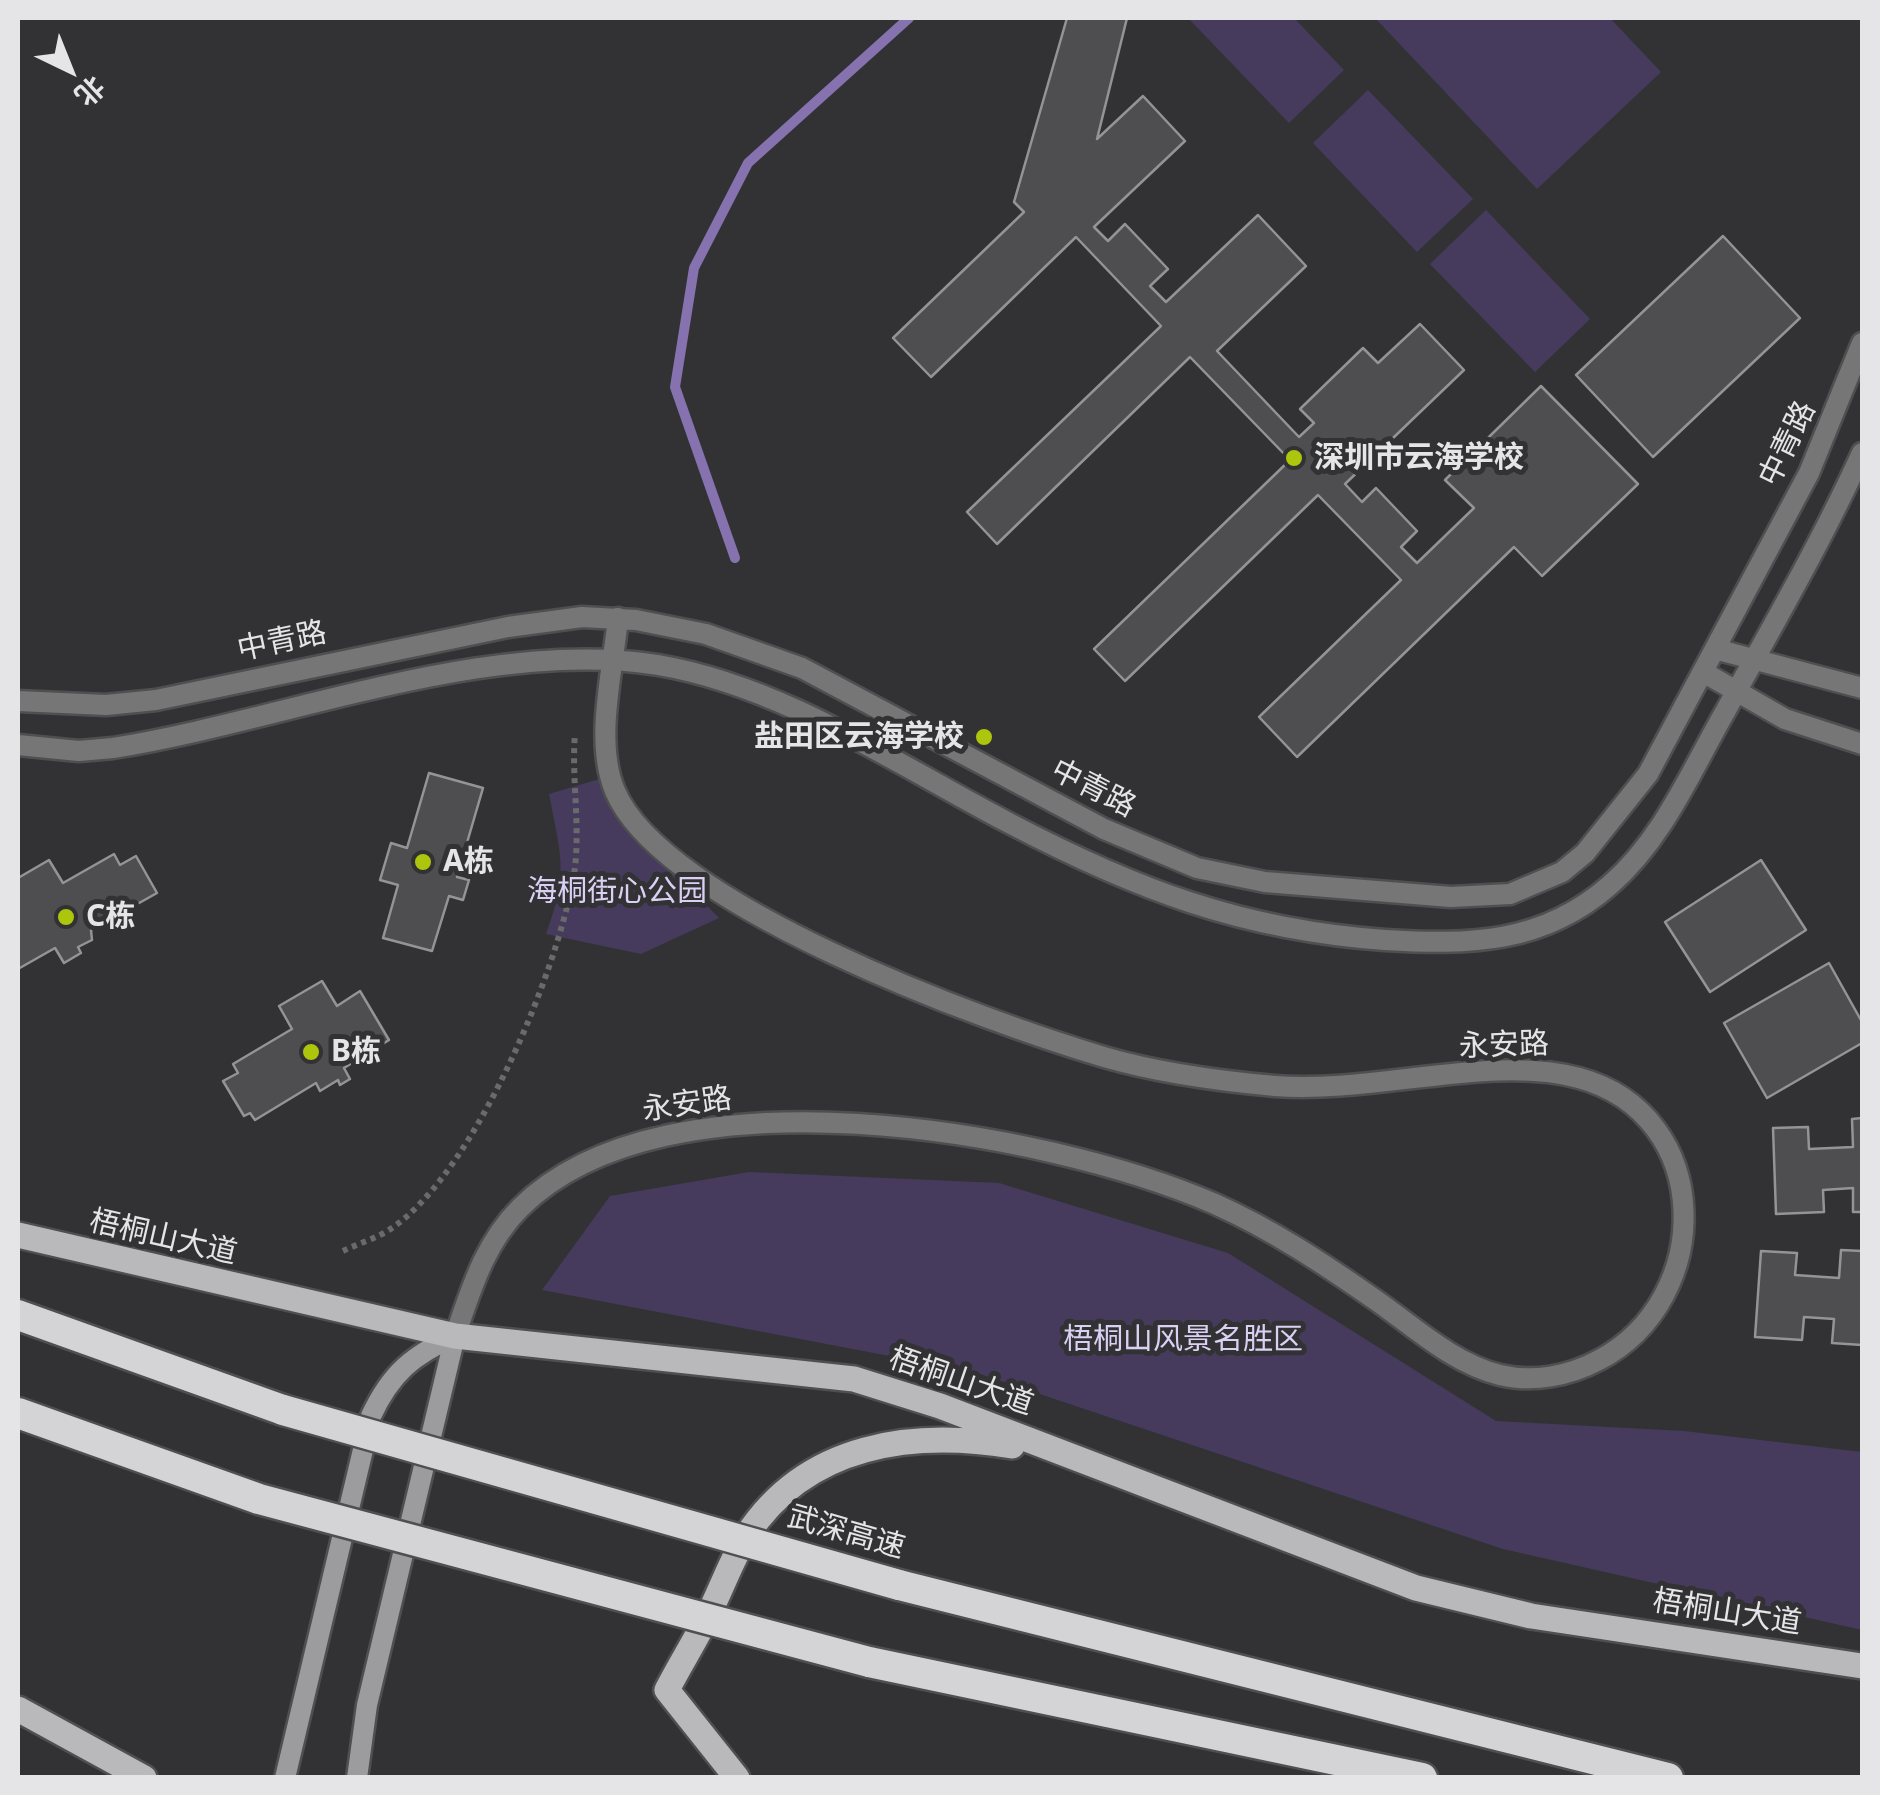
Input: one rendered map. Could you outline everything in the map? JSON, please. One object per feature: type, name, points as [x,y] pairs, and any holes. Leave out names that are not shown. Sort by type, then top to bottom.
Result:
[{"type":"highway","name":"武深高速","points":[[18,1315],[284,1410],[899,1585],[1668,1778]]},
{"type":"highway","points":[[18,1413],[259,1499],[869,1662],[1422,1778]]},
{"type":"main road","name":"梧桐山大道","points":[[18,1235],[455,1336],[854,1379],[940,1406],[1416,1588],[1531,1616],[1862,1666]]},
{"type":"main road","points":[[286,1778],[372,1416],[398,1369],[417,1354],[455,1336]]},
{"type":"main road","name":"永安路","points":[[357,1778],[367,1705],[455,1336]]},
{"type":"main road","points":[[737,1778],[667,1690],[728,1568],[773,1504],[831,1461],[902,1439],[972,1439],[1066,1454]]},
{"type":"main road","points":[[18,1709],[134,1774]]},
{"type":"street","name":"中青路","points":[[18,701],[106,704],[156,700],[508,626],[618,618],[706,634],[786,661],[1104,830],[1196,868],[1264,882],[1451,897],[1510,894],[1562,872],[1586,853],[1648,774],[1833,423],[1862,343]]},
{"type":"street","points":[[18,745],[80,751],[114,748],[462,674],[560,661],[614,661],[681,670],[759,695],[1092,868],[1182,903],[1318,935],[1453,944],[1500,940],[1548,926],[1613,883],[1673,806],[1862,454]]},
{"type":"street","name":"永安路","points":[[455,1336],[492,1243],[516,1212],[556,1178],[596,1155],[642,1140],[754,1126],[898,1126],[970,1133],[1096,1162],[1256,1223],[1308,1254],[1452,1354],[1508,1377],[1560,1374],[1614,1352],[1648,1321],[1679,1264],[1685,1219],[1678,1171],[1643,1118],[1612,1092],[1591,1081],[1512,1070],[1333,1088],[1278,1086],[1160,1070],[1104,1057],[933,997],[708,886],[646,838],[616,796],[607,754],[618,618]]},
{"type":"street","points":[[1715,649],[1862,688]]},
{"type":"street","points":[[1703,672],[1784,719],[1862,744]]},
{"type":"path","points":[[343,1251],[392,1228],[433,1189],[466,1145],[545,982],[574,878],[576,726]]},
{"type":"green space","points":[[1188,18],[1294,18],[1344,70],[1289,123]]},
{"type":"green space","points":[[1375,18],[1610,18],[1661,72],[1537,189]]},
{"type":"green space","points":[[1368,90],[1473,199],[1417,252],[1313,143]]},
{"type":"green space","points":[[1486,210],[1590,319],[1535,372],[1430,264]]},
{"type":"green space","name":"海桐街心公园","points":[[606,777],[636,832],[719,918],[641,954],[546,934],[558,895],[561,864],[549,794]]},
{"type":"green space","name":"梧桐山风景名胜区","points":[[749,1172],[999,1183],[1228,1253],[1496,1421],[1684,1431],[1862,1452],[1862,1630],[1503,1549],[974,1372],[542,1290],[610,1196]]},
{"type":"building","points":[[1067,18],[1127,18],[1097,139],[1143,96],[1185,141],[1094,227],[1108,241],[1125,224],[1168,269],[1150,286],[1166,302],[1258,215],[1306,266],[1217,351],[1299,437],[1314,423],[1300,409],[1363,348],[1378,363],[1420,324],[1464,370],[1345,484],[1362,502],[1376,488],[1417,531],[1401,547],[1417,563],[1474,508],[1445,480],[1541,386],[1638,484],[1542,576],[1514,547],[1297,757],[1259,717],[1401,580],[1318,495],[1125,681],[1094,649],[1290,460],[1190,357],[997,544],[967,512],[1161,326],[1076,237],[931,377],[893,338],[1024,212],[1014,202]]},
{"type":"building","points":[[1723,236],[1800,318],[1653,457],[1576,375]]},
{"type":"building","name":"A栋","points":[[429,773],[483,788],[457,877],[469,880],[463,900],[449,896],[432,951],[383,938],[398,885],[380,880],[391,843],[407,848]]},
{"type":"building","name":"C栋","points":[[114,854],[120,865],[136,856],[157,893],[91,930],[92,940],[78,947],[81,953],[64,963],[55,948],[18,969],[18,878],[49,860],[63,883]]},
{"type":"building","points":[[1761,860],[1806,930],[1710,992],[1665,922]]},
{"type":"building","points":[[1829,963],[1862,1022],[1862,1043],[1767,1098],[1724,1023]]},
{"type":"building","name":"B栋","points":[[322,981],[337,1006],[360,991],[389,1040],[344,1068],[350,1079],[340,1085],[338,1080],[320,1091],[316,1083],[255,1120],[250,1113],[244,1116],[223,1081],[238,1073],[233,1064],[292,1029],[279,1006]]},
{"type":"building","points":[[1862,1118],[1862,1212],[1853,1212],[1853,1188],[1823,1190],[1824,1212],[1776,1214],[1773,1128],[1808,1127],[1809,1149],[1853,1147],[1852,1119]]},
{"type":"building","points":[[1841,1250],[1862,1251],[1862,1345],[1832,1343],[1834,1319],[1804,1317],[1802,1340],[1755,1337],[1761,1251],[1797,1253],[1795,1275],[1839,1278]]},
{"type":"waterway","points":[[735,558],[675,387],[694,268],[748,163],[909,18]]},
{"type":"place","name":"深圳市云海学校","points":[[1294,458]]},
{"type":"place","name":"盐田区云海学校","points":[[984,737]]},
{"type":"place","name":"A栋","points":[[423,862]]},
{"type":"place","name":"C栋","points":[[66,917]]},
{"type":"place","name":"B栋","points":[[311,1052]]}]
